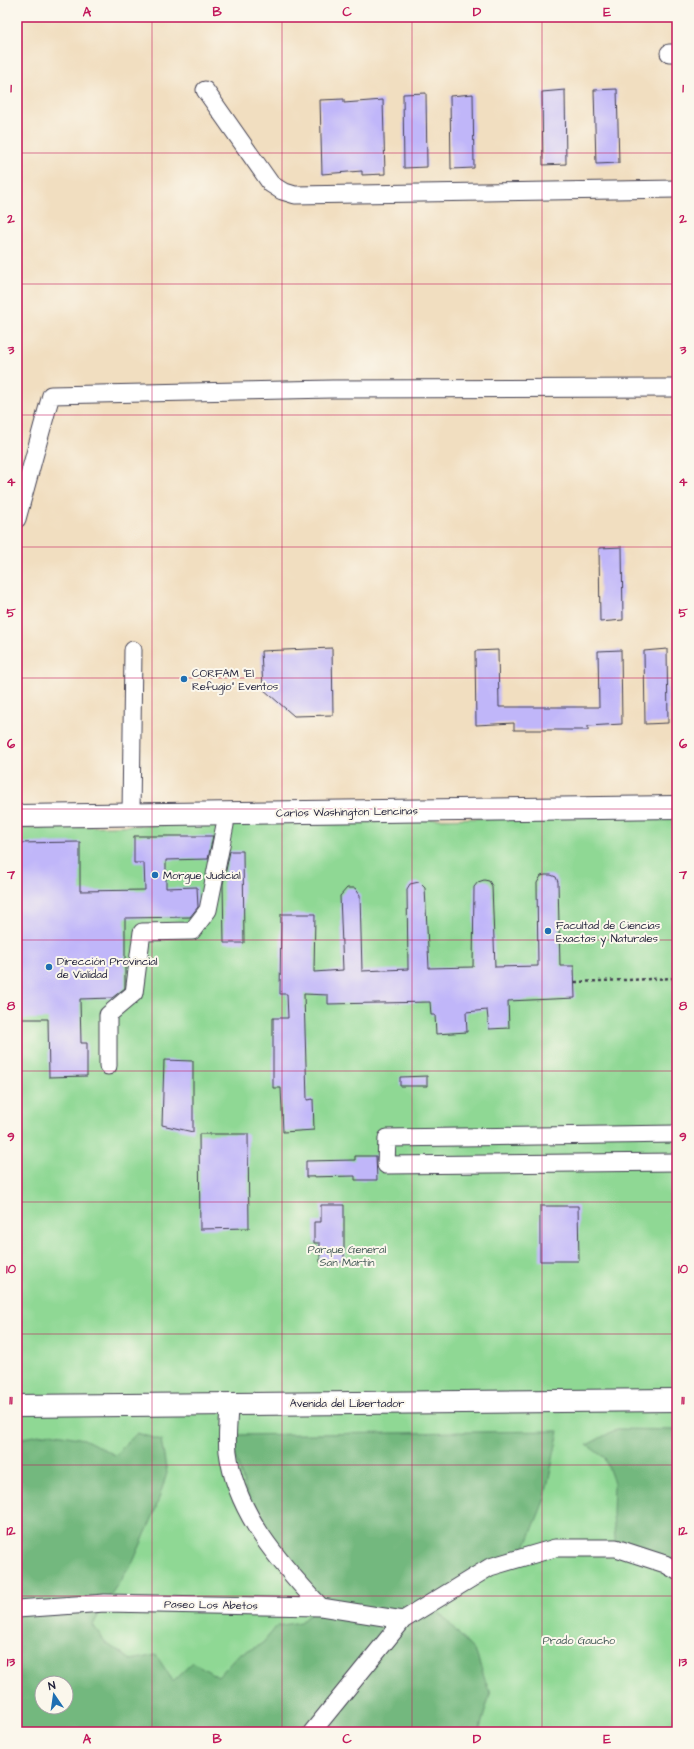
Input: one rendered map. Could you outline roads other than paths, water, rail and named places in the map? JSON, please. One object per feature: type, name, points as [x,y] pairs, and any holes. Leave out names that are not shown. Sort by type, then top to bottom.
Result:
[{"type":"main road","name":"Carlos Washington Lencinas","points":[[17,816],[677,807]]},
{"type":"main road","name":"Avenida del Libertador","points":[[17,1406],[677,1400]]},
{"type":"street","points":[[205,90],[271,184],[282,191],[295,195],[677,189]]},
{"type":"street","points":[[17,519],[51,395],[332,388],[677,388]]},
{"type":"street","points":[[131,815],[133,650]]},
{"type":"street","points":[[108,1066],[108,1015],[134,993],[142,932],[192,931],[208,910],[225,825],[225,813]]},
{"type":"street","points":[[677,1134],[387,1138],[386,1165],[677,1162]]},
{"type":"street","points":[[229,1404],[228,1452],[234,1478],[246,1509],[282,1564],[320,1607]]},
{"type":"street","points":[[312,1732],[403,1620],[490,1567],[555,1548],[616,1548],[665,1564],[677,1571]]},
{"type":"street","name":"Paseo Los Abetos","points":[[17,1609],[104,1603],[320,1607],[403,1620]]},
{"type":"place","name":"CORFAM \"El Refugio\" Eventos","points":[[184,679]]},
{"type":"place","name":"Morgue Judicial","points":[[155,875]]},
{"type":"place","name":"Facultad de Ciencias Exactas y Naturales","points":[[548,931]]},
{"type":"place","name":"Dirección Provincial de Vialidad","points":[[49,967]]},
{"type":"park label","name":"Parque General San Martín","points":[[347,1255]]},
{"type":"park label","name":"Prado Gaucho","points":[[579,1640]]}]
